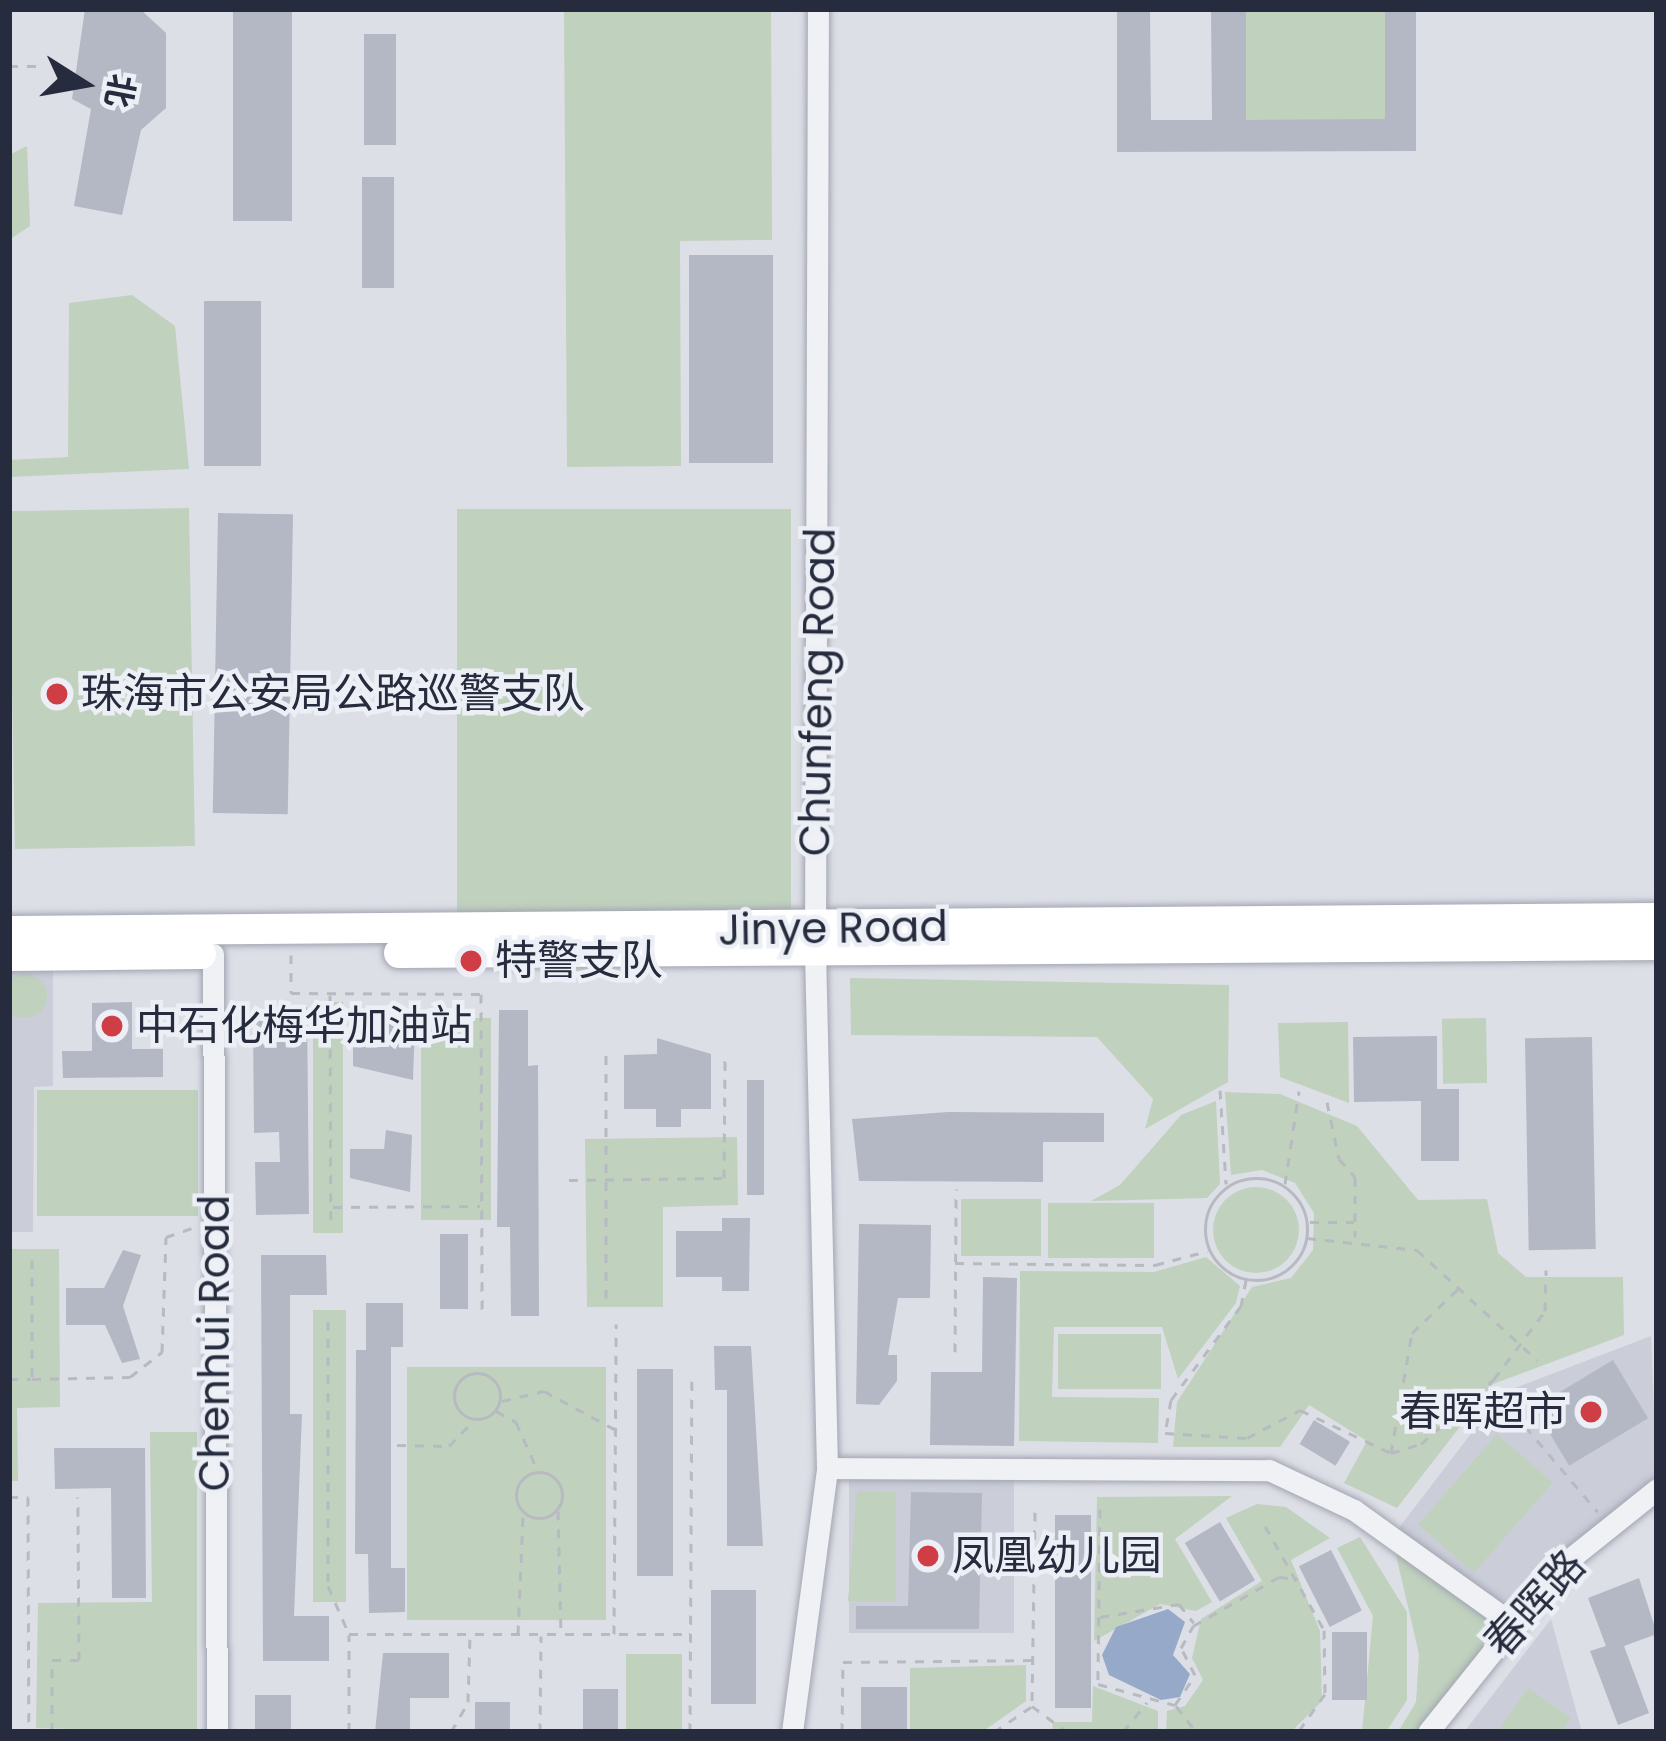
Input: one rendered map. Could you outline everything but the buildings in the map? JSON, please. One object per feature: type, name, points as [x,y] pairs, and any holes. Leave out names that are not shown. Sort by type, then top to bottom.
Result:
[{"type":"main road","name":"Jinye Road","points":[[9,956],[291,954],[1657,918]]},
{"type":"main road","name":"Jinye Road","points":[[9,932],[1657,945]]},
{"type":"street","name":"Chunfeng Road","points":[[792,1732],[827,1468],[815,940],[818,9]]},
{"type":"street","name":"Chenhui Road","points":[[213,954],[218,1732]]},
{"type":"street","points":[[827,1468],[1269,1470],[1354,1510],[1512,1623]]},
{"type":"street","name":"春晖路","points":[[1428,1732],[1512,1623],[1612,1525],[1657,1489]]},
{"type":"path","points":[[9,66],[38,66]]},
{"type":"path","points":[[291,954],[291,993],[481,994],[482,1312]]},
{"type":"path","points":[[330,993],[331,1228]]},
{"type":"path","points":[[606,1298],[607,1050]]},
{"type":"path","points":[[569,1180],[724,1178],[725,1059]]},
{"type":"path","points":[[1220,1090],[1226,1187],[1206,1215],[1209,1250],[1246,1280],[1278,1276],[1306,1238],[1307,1222],[1284,1187],[1260,1178],[1226,1187]]},
{"type":"path","points":[[1284,1187],[1299,1091]]},
{"type":"path","points":[[1327,1102],[1339,1159],[1355,1178],[1355,1238]]},
{"type":"path","points":[[955,1352],[956,1190]]},
{"type":"path","points":[[331,1207],[482,1206]]},
{"type":"path","points":[[1307,1222],[1356,1222]]},
{"type":"path","points":[[9,1379],[156,1368],[166,1237],[214,1227]]},
{"type":"path","points":[[1306,1238],[1355,1238],[1386,1255],[1418,1250],[1512,1345],[1537,1360]]},
{"type":"path","points":[[955,1263],[1155,1265],[1209,1250]]},
{"type":"path","points":[[32,1260],[32,1379]]},
{"type":"path","points":[[1390,1453],[1443,1426],[1494,1379],[1512,1345],[1545,1311],[1546,1270]]},
{"type":"path","points":[[1246,1280],[1241,1306],[1171,1400],[1166,1433],[1247,1438],[1300,1410],[1390,1453]]},
{"type":"path","points":[[1390,1453],[1412,1333],[1459,1288]]},
{"type":"path","points":[[328,1321],[328,1586],[349,1634],[349,1732]]},
{"type":"path","points":[[614,1634],[616,1324]]},
{"type":"path","points":[[690,1732],[692,1375]]},
{"type":"path","points":[[397,1445],[449,1446],[475,1419],[495,1411],[500,1401],[491,1377],[461,1379],[454,1401],[475,1419]]},
{"type":"path","points":[[500,1401],[544,1390],[615,1430]]},
{"type":"path","points":[[1502,1399],[1612,1525]]},
{"type":"path","points":[[495,1411],[516,1421],[538,1471],[558,1481],[561,1634]]},
{"type":"path","points":[[518,1634],[524,1512],[518,1484],[538,1471]]},
{"type":"path","points":[[9,1497],[28,1497],[29,1732]]},
{"type":"path","points":[[52,1732],[52,1660],[79,1660],[78,1497]]},
{"type":"path","points":[[1100,1509],[1098,1684],[1175,1705],[1196,1732]]},
{"type":"path","points":[[524,1512],[557,1510]]},
{"type":"path","points":[[1032,1706],[1035,1512]]},
{"type":"path","points":[[1265,1526],[1324,1630],[1324,1694],[1298,1732]]},
{"type":"path","points":[[1175,1705],[1195,1675],[1181,1648],[1196,1624],[1279,1577],[1298,1579]]},
{"type":"path","points":[[1099,1617],[1179,1604],[1196,1624]]},
{"type":"path","points":[[349,1634],[691,1634]]},
{"type":"path","points":[[452,1732],[468,1702],[470,1634]]},
{"type":"path","points":[[540,1732],[541,1634]]},
{"type":"path","points":[[842,1732],[843,1662],[1033,1660]]},
{"type":"path","points":[[1123,1732],[1148,1701]]},
{"type":"path","points":[[994,1732],[1032,1706]]},
{"type":"path","points":[[1032,1706],[1067,1732]]},
{"type":"shaded area","points":[[9,967],[53,967],[53,1086],[34,1087],[33,1232],[9,1232]]},
{"type":"shaded area","points":[[1651,1336],[1657,1482],[1511,1618],[1395,1533],[1502,1393]]},
{"type":"shaded area","name":"凤凰幼儿园","points":[[849,1479],[1014,1479],[1014,1633],[849,1633]]},
{"type":"shaded area","points":[[1551,1619],[1582,1732],[1464,1732]]},
{"type":"green space","points":[[564,9],[771,9],[772,240],[680,241],[681,466],[567,467]]},
{"type":"green space","points":[[1246,9],[1385,9],[1385,120],[1246,120]]},
{"type":"green space","points":[[27,146],[30,226],[9,240],[9,155]]},
{"type":"green space","points":[[132,295],[175,326],[189,469],[9,477],[9,460],[68,457],[69,303]]},
{"type":"green space","points":[[189,508],[195,846],[15,849],[9,511]]},
{"type":"green space","points":[[457,509],[791,509],[791,914],[457,914]]},
{"type":"green space","points":[[25,974],[40,981],[47,996],[40,1011],[25,1018],[10,1011],[3,996],[10,981]]},
{"type":"green space","points":[[850,978],[1229,985],[1228,1082],[1145,1129],[1153,1099],[1097,1037],[851,1035]]},
{"type":"green space","points":[[313,1002],[343,1002],[343,1233],[313,1233]]},
{"type":"green space","points":[[421,1018],[491,1018],[491,1220],[421,1220]]},
{"type":"green space","points":[[1486,1018],[1487,1083],[1443,1084],[1442,1019]]},
{"type":"green space","points":[[1348,1022],[1349,1103],[1280,1077],[1278,1023]]},
{"type":"green space","points":[[37,1090],[198,1090],[198,1216],[37,1216]]},
{"type":"green space","points":[[1225,1092],[1280,1094],[1357,1126],[1418,1200],[1487,1199],[1498,1253],[1526,1277],[1623,1277],[1624,1335],[1493,1384],[1397,1508],[1344,1483],[1367,1441],[1309,1405],[1280,1447],[1173,1447],[1177,1402],[1252,1287],[1291,1278],[1313,1250],[1314,1213],[1295,1183],[1262,1170],[1231,1175]]},
{"type":"green space","points":[[1216,1101],[1220,1184],[1207,1198],[1091,1201],[1120,1185],[1181,1115]]},
{"type":"green space","points":[[737,1137],[738,1205],[663,1207],[663,1307],[587,1307],[585,1139]]},
{"type":"green space","points":[[1256,1187],[1287,1199],[1299,1230],[1287,1261],[1256,1273],[1225,1261],[1213,1230],[1225,1199]]},
{"type":"green space","points":[[961,1199],[1041,1199],[1041,1256],[961,1256]]},
{"type":"green space","points":[[1048,1203],[1154,1203],[1154,1258],[1048,1258]]},
{"type":"green space","points":[[9,1249],[59,1249],[60,1407],[17,1408],[18,1481],[9,1481]]},
{"type":"green space","points":[[1206,1257],[1240,1286],[1236,1303],[1178,1379],[1162,1327],[1054,1327],[1052,1397],[1159,1398],[1158,1443],[1019,1441],[1020,1271],[1154,1272]]},
{"type":"green space","points":[[313,1310],[346,1310],[346,1602],[313,1602]]},
{"type":"green space","points":[[1058,1334],[1161,1334],[1161,1389],[1058,1389]]},
{"type":"green space","points":[[407,1367],[606,1367],[606,1620],[407,1620]]},
{"type":"green space","points":[[150,1432],[197,1432],[197,1732],[36,1728],[38,1603],[152,1602]]},
{"type":"green space","points":[[1497,1434],[1553,1483],[1474,1573],[1418,1525]]},
{"type":"green space","points":[[857,1491],[896,1492],[896,1602],[848,1601]]},
{"type":"green space","points":[[1232,1496],[1175,1539],[1212,1602],[1196,1611],[1160,1604],[1094,1641],[1097,1497]]},
{"type":"green space","points":[[1257,1504],[1286,1507],[1330,1538],[1291,1560],[1320,1631],[1322,1701],[1291,1732],[1166,1732],[1167,1711],[1185,1706],[1203,1680],[1192,1658],[1201,1619],[1262,1581],[1226,1518]]},
{"type":"green space","points":[[1360,1537],[1407,1612],[1407,1700],[1386,1732],[1362,1732],[1373,1616],[1337,1548]]},
{"type":"green space","points":[[1395,1551],[1500,1625],[1422,1732],[1398,1732],[1416,1702],[1419,1654]]},
{"type":"green space","points":[[626,1654],[682,1654],[682,1732],[626,1732]]},
{"type":"green space","points":[[1026,1665],[1026,1701],[982,1732],[910,1732],[910,1668]]},
{"type":"green space","points":[[1093,1686],[1158,1711],[1158,1732],[1052,1732],[1053,1722],[1092,1722]]},
{"type":"green space","points":[[1528,1688],[1571,1718],[1561,1732],[1497,1732]]},
{"type":"water","points":[[1168,1609],[1185,1622],[1173,1655],[1190,1674],[1180,1697],[1161,1700],[1109,1675],[1102,1655],[1116,1627]]},
{"type":"place","name":"珠海市公安局公路巡警支队","points":[[57,694]]},
{"type":"place","name":"特警支队","points":[[471,961]]},
{"type":"place","name":"中石化梅华加油站","points":[[112,1026]]},
{"type":"place","name":"春晖超市","points":[[1591,1412]]},
{"type":"place","name":"凤凰幼儿园","points":[[928,1556]]}]
